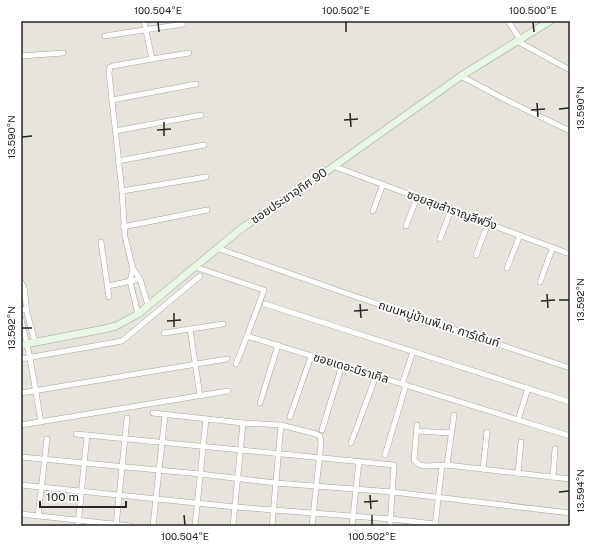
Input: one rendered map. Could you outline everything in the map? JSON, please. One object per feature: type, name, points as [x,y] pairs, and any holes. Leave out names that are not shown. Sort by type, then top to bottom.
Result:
[{"type":"street","points":[[144,21],[152,59]]},
{"type":"street","points":[[508,21],[519,40],[570,70]]},
{"type":"street","name":"ซอยประชาอุทิศ 90","points":[[24,344],[116,326],[138,314],[242,228],[461,76],[550,21]]},
{"type":"street","points":[[105,36],[183,24]]},
{"type":"street","points":[[21,56],[63,53]]},
{"type":"street","points":[[148,306],[140,279],[133,269],[123,227],[122,191],[109,73],[110,67],[189,53]]},
{"type":"street","points":[[461,76],[570,131]]},
{"type":"street","points":[[112,100],[196,84]]},
{"type":"street","points":[[115,131],[201,115]]},
{"type":"street","points":[[118,161],[204,145]]},
{"type":"street","name":"ซอยสุขสำราญลีฟวิ่ง","points":[[333,166],[570,254]]},
{"type":"street","points":[[122,191],[206,177]]},
{"type":"street","points":[[373,211],[383,184]]},
{"type":"street","points":[[406,226],[417,197]]},
{"type":"street","points":[[123,227],[207,210]]},
{"type":"street","points":[[440,239],[451,210]]},
{"type":"street","points":[[476,255],[488,223]]},
{"type":"street","points":[[508,268],[520,235]]},
{"type":"street","points":[[101,242],[109,297]]},
{"type":"street","points":[[540,282],[553,247]]},
{"type":"street","name":"ถนนหมู่บ้านพี.เค. การ์เด้นท์","points":[[217,248],[351,295],[570,368]]},
{"type":"street","points":[[195,266],[264,290],[236,364]]},
{"type":"street","points":[[133,269],[130,281],[138,314]]},
{"type":"street","points":[[21,359],[122,341],[200,276]]},
{"type":"street","points":[[108,286],[140,279]]},
{"type":"street","points":[[21,282],[24,287],[27,309],[35,342]]},
{"type":"street","points":[[265,304],[570,402]]},
{"type":"street","points":[[21,310],[27,309]]},
{"type":"street","points":[[21,320],[24,344],[30,358],[41,422]]},
{"type":"street","points":[[164,333],[223,324]]},
{"type":"street","points":[[190,329],[194,364],[200,396]]},
{"type":"street","name":"ซอยเดอะมิราเคิล","points":[[247,336],[570,436]]},
{"type":"street","points":[[260,403],[278,345]]},
{"type":"street","points":[[385,455],[413,352]]},
{"type":"street","points":[[290,417],[311,356]]},
{"type":"street","points":[[21,393],[227,359]]},
{"type":"street","points":[[322,430],[342,365]]},
{"type":"street","points":[[351,442],[376,376]]},
{"type":"street","points":[[518,420],[528,388]]},
{"type":"street","points":[[21,425],[228,391]]},
{"type":"street","points":[[153,413],[243,423],[281,425],[320,436],[321,443],[312,526]]},
{"type":"street","points":[[153,526],[166,415]]},
{"type":"street","points":[[21,485],[235,507],[391,519],[435,525],[438,497],[454,415]]},
{"type":"street","points":[[116,525],[127,418]]},
{"type":"street","points":[[195,526],[206,419]]},
{"type":"street","points":[[233,526],[243,423]]},
{"type":"street","points":[[272,526],[281,425]]},
{"type":"street","points":[[451,433],[417,428],[414,460],[420,465],[426,466],[483,469],[570,479]]},
{"type":"street","points":[[483,469],[487,432]]},
{"type":"street","points":[[76,434],[394,465],[390,526]]},
{"type":"street","points":[[78,523],[80,491],[87,435]]},
{"type":"street","points":[[38,516],[46,439]]},
{"type":"street","points":[[518,473],[521,442]]},
{"type":"street","points":[[553,477],[555,449]]},
{"type":"street","points":[[21,457],[200,474],[276,483],[393,492],[570,513]]},
{"type":"street","points":[[352,526],[359,461]]},
{"type":"street","points":[[21,514],[78,523],[131,526]]}]
